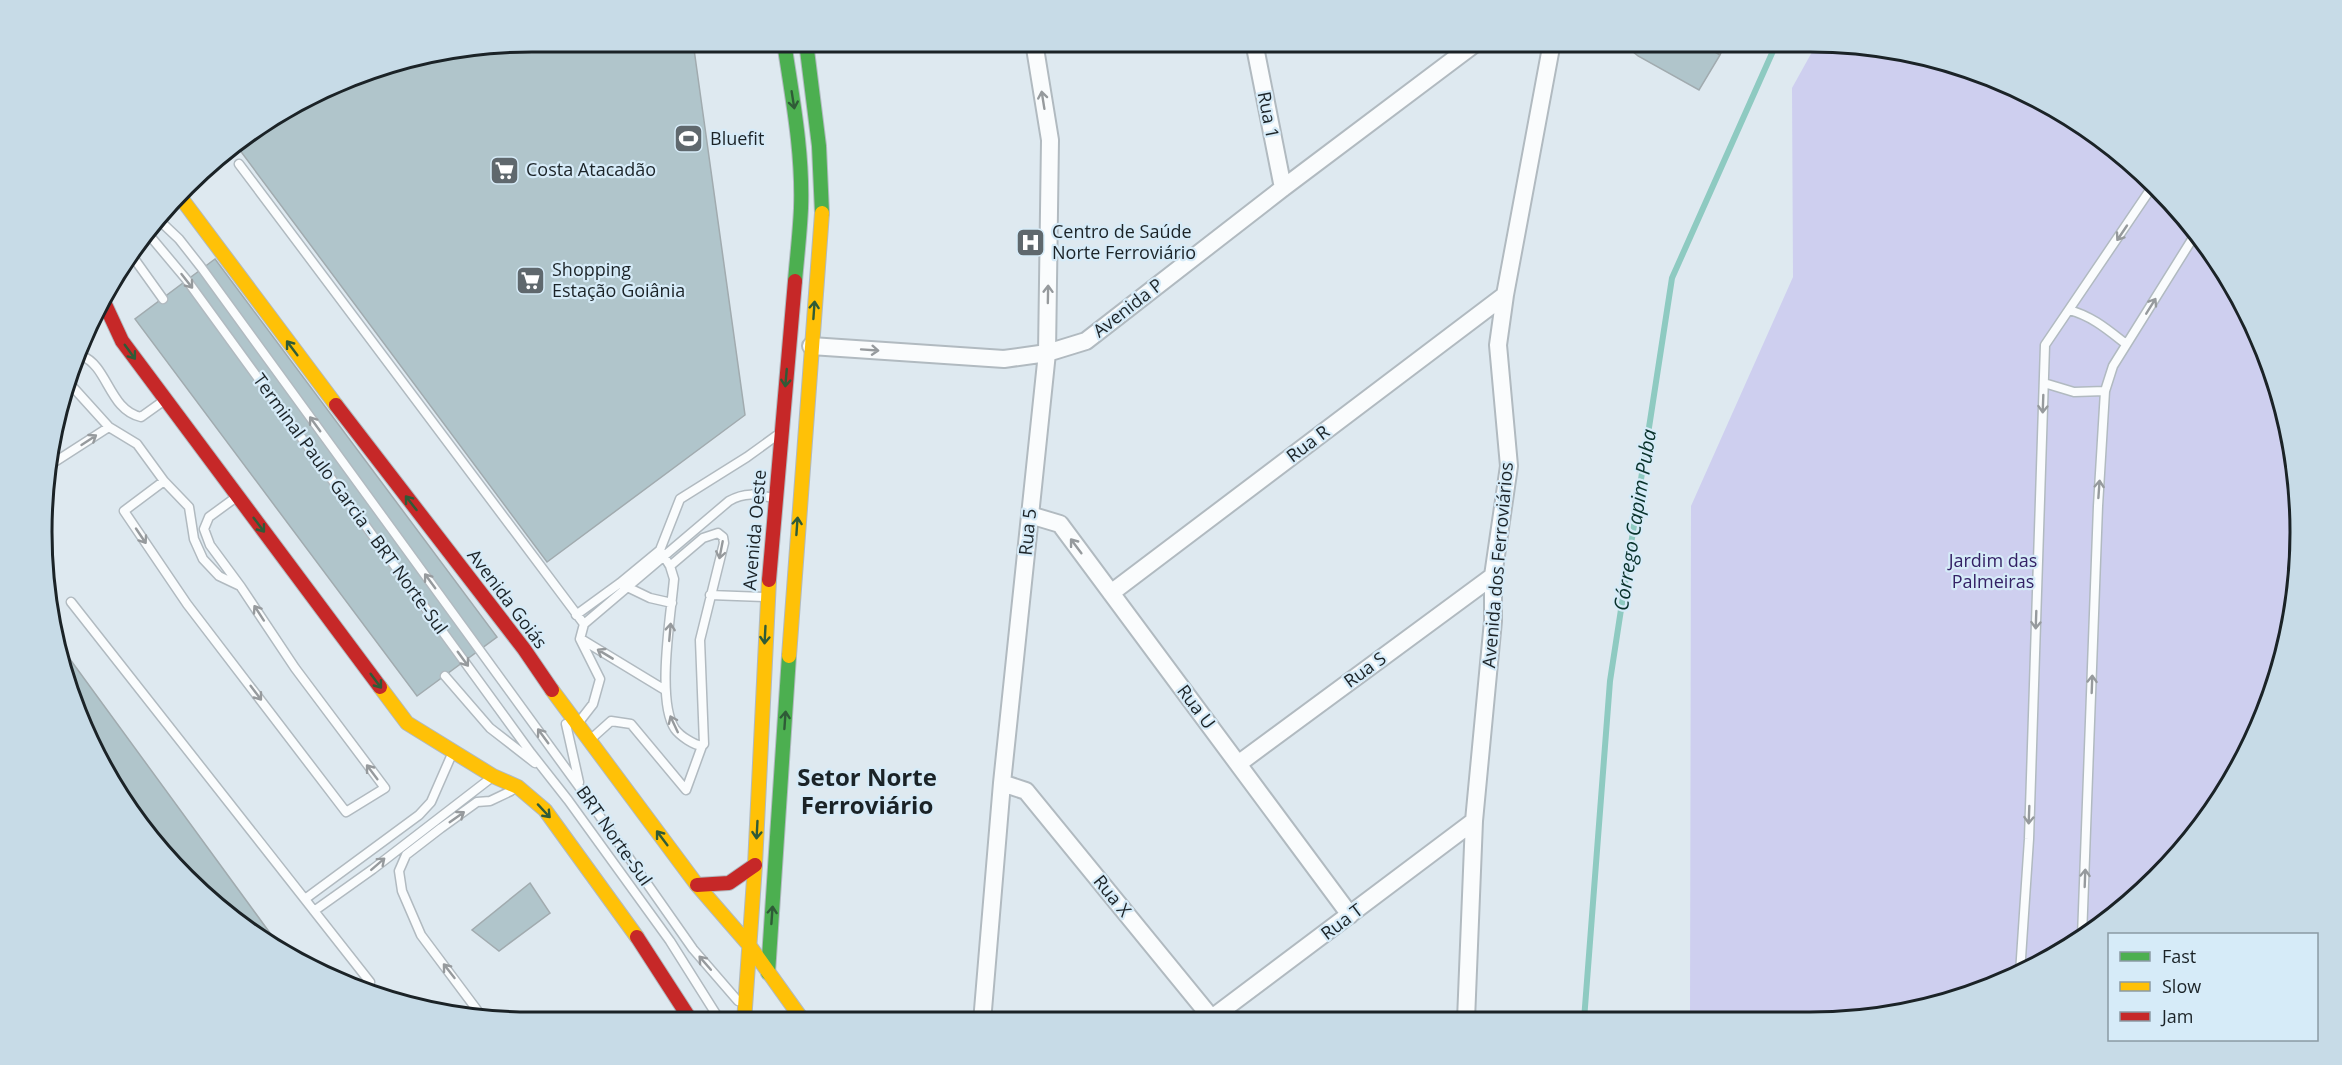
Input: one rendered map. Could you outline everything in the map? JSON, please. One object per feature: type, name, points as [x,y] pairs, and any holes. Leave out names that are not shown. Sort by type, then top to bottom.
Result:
[{"type":"main road","name":"Avenida Oeste","points":[[744,1012],[755,865],[767,597],[801,208],[801,169],[786,52]]},
{"type":"main road","points":[[768,973],[801,470],[822,208],[822,167],[818,118],[808,52]]},
{"type":"main road","name":"Avenida Goiás","points":[[184,202],[300,359],[524,649],[577,725],[697,885],[749,945],[797,1012]]},
{"type":"main road","points":[[108,310],[122,341],[407,723],[493,776],[518,787],[545,810],[639,939],[685,1012]]},
{"type":"main road","points":[[697,885],[722,886],[736,881],[755,865]]},
{"type":"street","name":"Rua 5","points":[[983,1012],[1002,783],[1047,353],[1050,140],[1036,52]]},
{"type":"street","name":"Rua 1","points":[[1256,52],[1283,188]]},
{"type":"street","name":"Avenida P","points":[[812,346],[1004,359],[1047,353],[1086,341],[1461,52]]},
{"type":"street","name":"Avenida dos Ferroviários","points":[[1466,1012],[1474,821],[1493,621],[1493,576],[1509,466],[1498,345],[1505,295],[1550,52]]},
{"type":"street","name":"Rua R","points":[[1111,593],[1505,295]]},
{"type":"street","name":"Rua U","points":[[1030,515],[1060,524],[1350,915]]},
{"type":"street","name":"Rua S","points":[[1238,764],[1493,576]]},
{"type":"street","name":"Rua X","points":[[1002,783],[1026,790],[1205,1012]]},
{"type":"street","name":"Rua T","points":[[1222,1012],[1474,821]]},
{"type":"lane","points":[[238,164],[584,624]]},
{"type":"lane","points":[[2021,964],[2029,839],[2045,345],[2148,192]]},
{"type":"lane","name":"Terminal Paulo Garcia - BRT Norte-Sul","points":[[164,225],[179,239],[201,267],[477,645]]},
{"type":"lane","name":"Terminal Paulo Garcia - BRT Norte-Sul","points":[[153,239],[193,289],[547,773]]},
{"type":"lane","points":[[2082,927],[2098,506],[2105,391],[2113,366],[2191,241]]},
{"type":"lane","points":[[136,262],[163,299]]},
{"type":"lane","points":[[2069,310],[2081,313],[2100,323],[2126,344]]},
{"type":"lane","points":[[86,358],[91,361],[124,409],[132,415],[141,417],[165,400]]},
{"type":"lane","points":[[2044,383],[2074,392],[2105,391]]},
{"type":"lane","points":[[75,389],[109,427],[137,444],[164,482],[189,507],[194,539],[202,559],[219,576],[241,587]]},
{"type":"lane","points":[[59,460],[109,427]]},
{"type":"lane","points":[[662,553],[680,499],[747,457],[782,431]]},
{"type":"lane","points":[[164,482],[124,511],[187,604],[346,812],[385,788],[295,668],[210,545],[204,529],[209,517],[237,496]]},
{"type":"lane","points":[[577,725],[593,704],[600,679],[580,639],[584,624],[624,585],[721,507],[738,496],[752,493],[775,498]]},
{"type":"lane","points":[[589,741],[611,721],[631,724],[686,790],[704,744],[700,640],[724,543],[723,537],[718,533],[703,538],[670,566]]},
{"type":"lane","points":[[662,553],[670,566],[674,579],[665,690],[675,729],[698,746],[702,746]]},
{"type":"lane","points":[[576,615],[624,585]]},
{"type":"lane","points":[[624,585],[650,598],[672,603]]},
{"type":"lane","points":[[710,595],[767,597]]},
{"type":"lane","points":[[71,602],[370,982]]},
{"type":"lane","points":[[580,639],[665,690]]},
{"type":"lane","name":"BRT Norte-Sul","points":[[477,645],[693,949],[748,1012]]},
{"type":"lane","points":[[445,676],[490,728],[547,773]]},
{"type":"lane","points":[[562,703],[580,788]]},
{"type":"lane","points":[[305,899],[419,815],[431,802],[454,751]]},
{"type":"lane","name":"BRT Norte-Sul","points":[[547,773],[670,941],[716,1012]]},
{"type":"lane","points":[[314,911],[493,776]]},
{"type":"lane","points":[[476,1009],[421,935],[402,891],[399,871],[406,855],[477,802],[490,801],[518,787]]},
{"type":"lane","points":[[342,872],[352,884]]},
{"type":"green space","name":"Jardim das Palmeiras","points":[[1812,52],[1872,57],[1934,69],[1993,89],[2050,117],[2102,152],[2149,193],[2190,240],[2209,266],[2240,320],[2264,378],[2280,439],[2288,501],[2290,532],[2285,595],[2273,657],[2264,687],[2240,745],[2209,799],[2190,825],[2149,872],[2102,913],[2076,932],[2022,963],[1993,976],[1934,996],[1903,1003],[1841,1011],[1690,1012],[1691,506],[1793,277],[1792,88]]},
{"type":"building","name":"Shopping Estação Goiânia","points":[[532,52],[694,52],[745,415],[547,562],[241,151],[266,133],[320,102],[378,78],[439,62]]},
{"type":"building","points":[[1633,52],[1715,52],[1720,55],[1699,90]]},
{"type":"building","points":[[215,259],[497,637],[417,696],[135,319]]},
{"type":"building","points":[[69,658],[272,936],[240,913],[193,872],[152,825],[133,799],[102,745],[78,687]]},
{"type":"building","points":[[530,883],[550,913],[499,951],[472,930]]},
{"type":"waterway","name":"Córrego Capim Puba","points":[[1585,1012],[1610,681],[1672,278],[1773,52]]},
{"type":"traffic: fast","points":[[785,52],[796,124],[801,187],[795,281]]},
{"type":"traffic: fast","points":[[807,52],[819,146],[822,213]]},
{"type":"traffic: fast","points":[[768,973],[789,656]]},
{"type":"traffic: slow","points":[[184,202],[336,405]]},
{"type":"traffic: slow","points":[[789,656],[822,213]]},
{"type":"traffic: slow","points":[[745,1012],[755,865],[769,580]]},
{"type":"traffic: slow","points":[[380,687],[407,723],[493,776],[518,787],[545,810],[637,937]]},
{"type":"traffic: slow","points":[[552,690],[697,885],[749,945],[797,1012]]},
{"type":"traffic: jam","points":[[769,580],[795,281]]},
{"type":"traffic: jam","points":[[108,310],[122,341],[380,687]]},
{"type":"traffic: jam","points":[[336,405],[524,649],[552,690]]},
{"type":"traffic: jam","points":[[697,885],[729,883],[755,865]]},
{"type":"traffic: jam","points":[[637,937],[686,1012]]},
{"type":"place","name":"Bluefit","points":[[689,139]]},
{"type":"place","name":"Costa Atacadão","points":[[505,170]]},
{"type":"place","name":"Centro de Saúde Norte Ferroviário","points":[[1031,242]]},
{"type":"place","name":"Shopping Estação Goiânia","points":[[531,280]]},
{"type":"district","name":"Setor Norte Ferroviário","points":[[867,792]]}]
